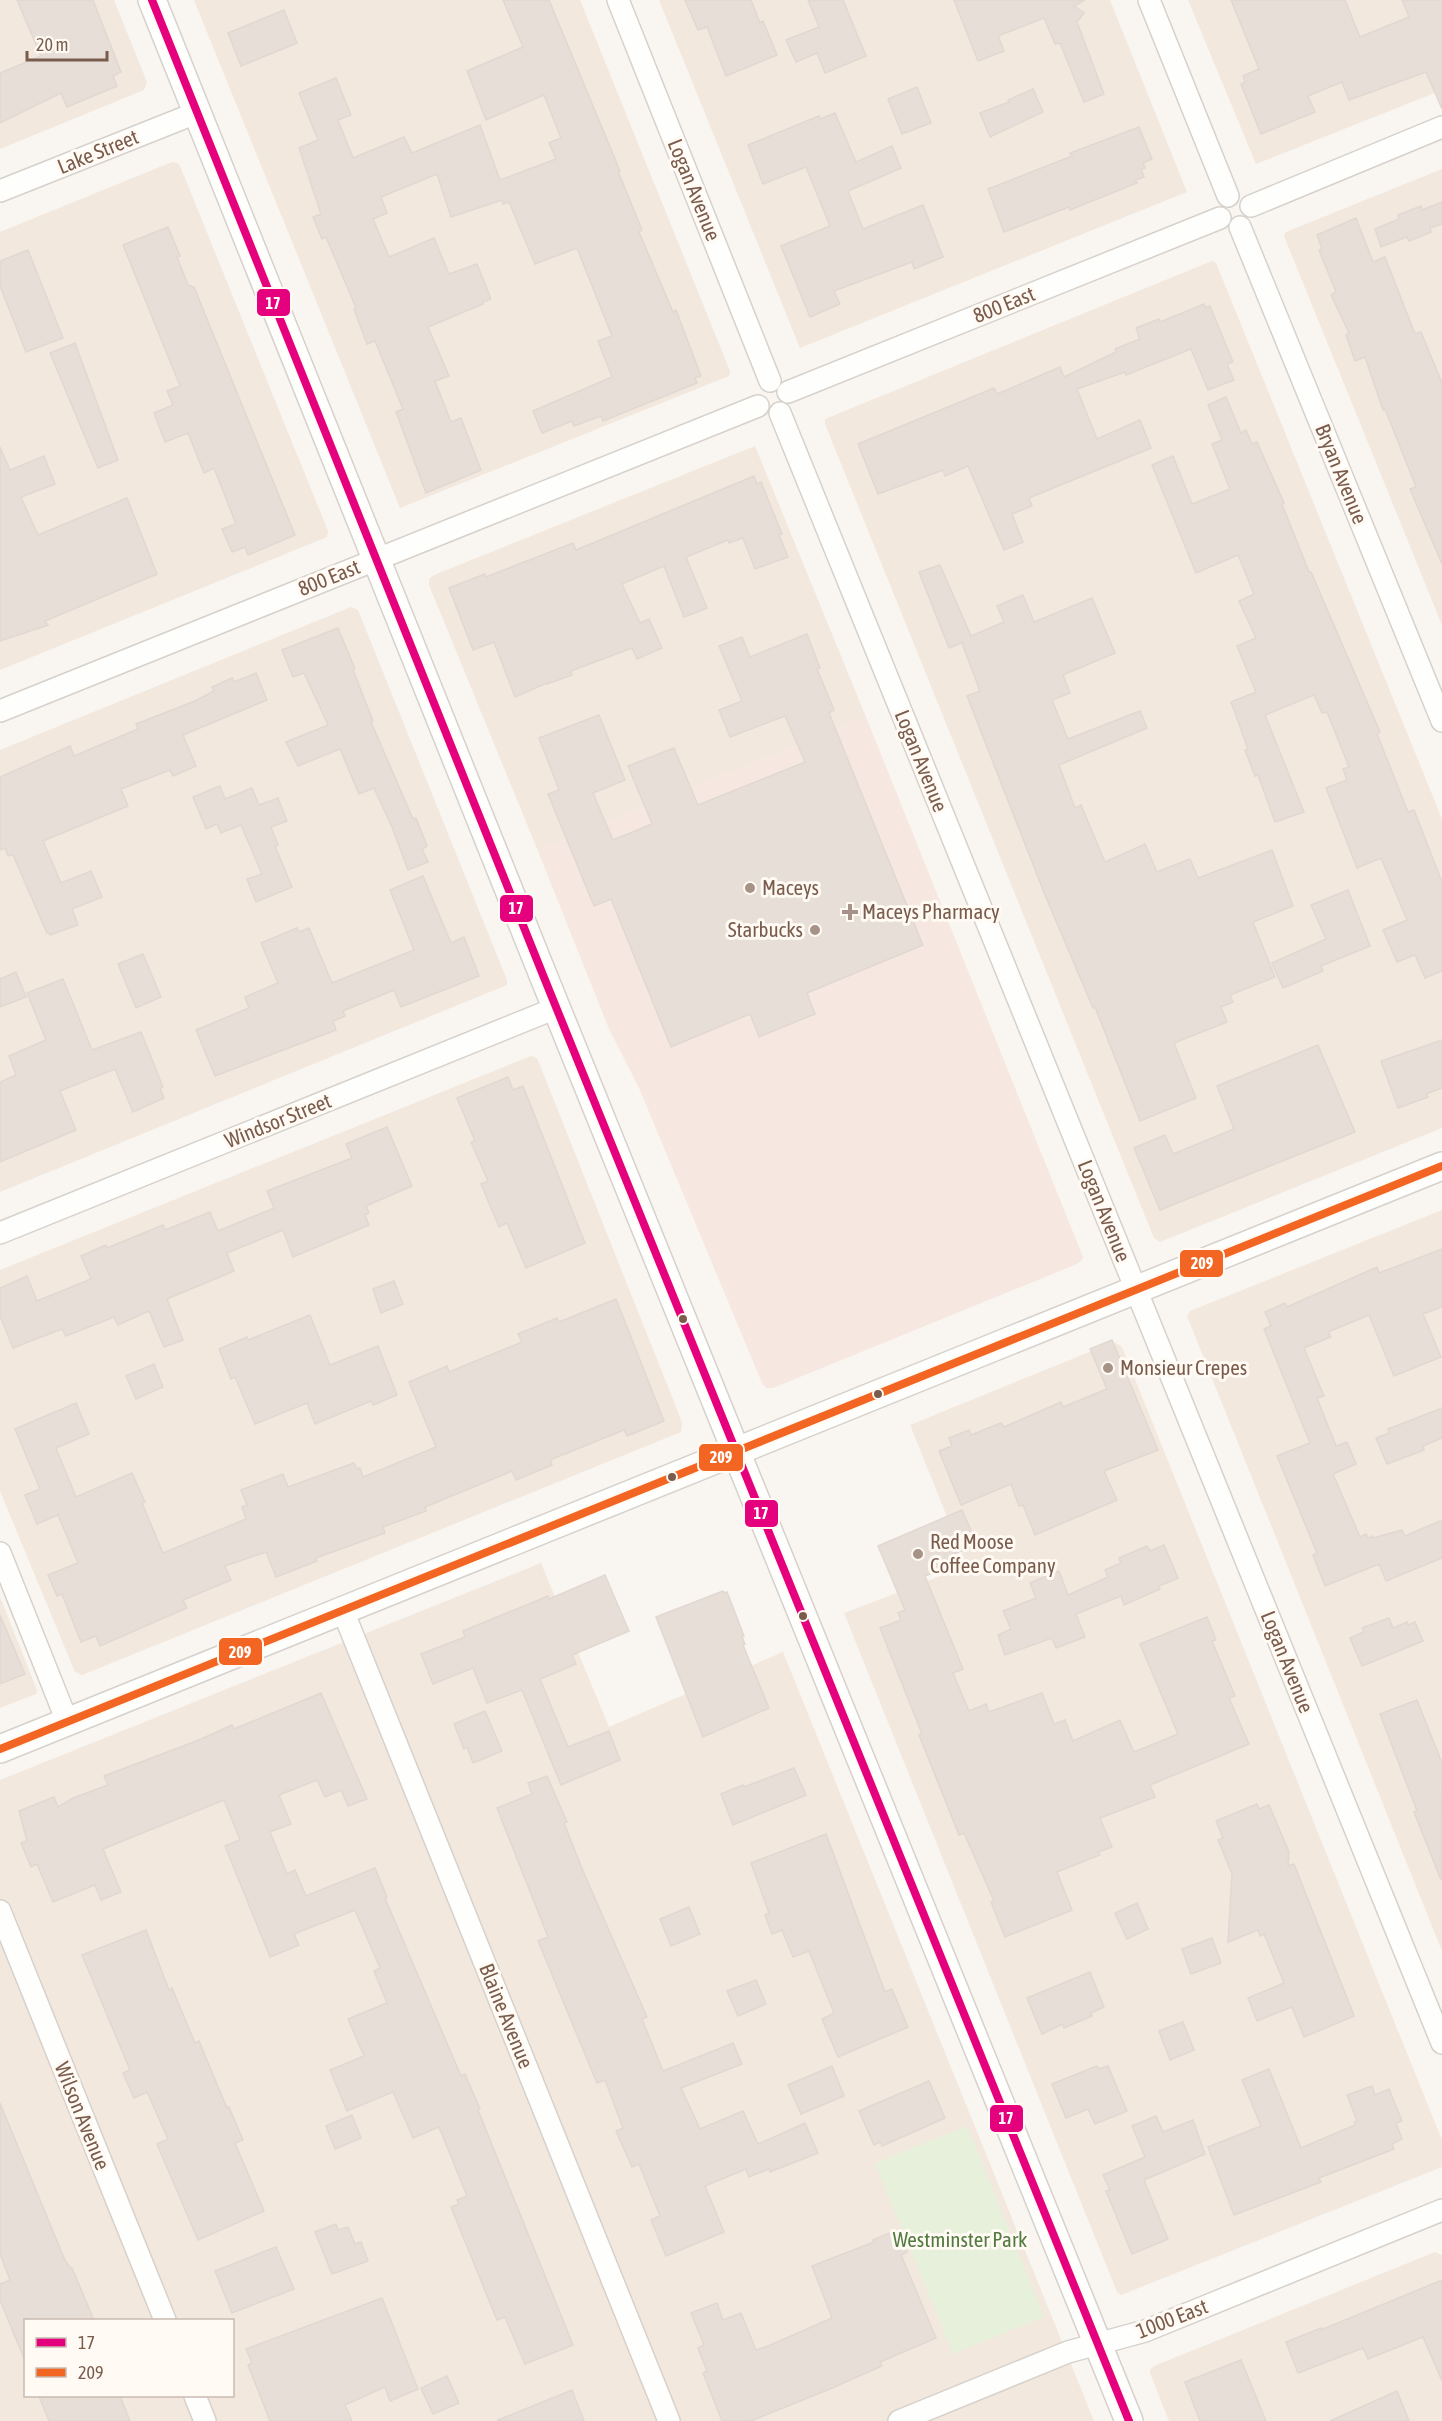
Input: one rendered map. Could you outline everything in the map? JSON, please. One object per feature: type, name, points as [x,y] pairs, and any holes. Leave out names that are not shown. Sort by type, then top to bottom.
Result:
[{"type":"street","points":[[152,0],[378,559],[556,1008],[1129,2421]]},
{"type":"street","name":"Logan Avenue","points":[[618,0],[770,381]]},
{"type":"street","points":[[1149,0],[1228,196]]},
{"type":"street","name":"Lake Street","points":[[0,191],[196,112]]},
{"type":"street","points":[[1251,206],[1442,128]]},
{"type":"street","points":[[1240,195],[1251,206],[1252,216],[1246,225],[1227,226],[1220,218],[1218,208],[1228,196],[1240,195]]},
{"type":"street","name":"800 East","points":[[788,392],[1220,218]]},
{"type":"street","name":"Bryan Avenue","points":[[1240,227],[1442,721]]},
{"type":"street","points":[[770,381],[782,384],[788,392],[789,403],[780,413],[769,415],[758,406],[756,394],[758,389],[770,381]]},
{"type":"street","name":"800 East","points":[[0,711],[758,406]]},
{"type":"street","name":"Logan Avenue","points":[[780,413],[1442,2043]]},
{"type":"street","name":"Windsor Street","points":[[0,1233],[556,1008]]},
{"type":"street","points":[[0,1749],[1442,1166]]},
{"type":"street","points":[[0,1554],[68,1721]]},
{"type":"street","name":"Blaine Avenue","points":[[343,1611],[669,2421]]},
{"type":"street","name":"Wilson Avenue","points":[[0,1911],[165,2319]]},
{"type":"street","name":"1000 East","points":[[899,2421],[1068,2352],[1145,2331],[1442,2210]]},
{"type":"street","points":[[195,2397],[205,2421]]},
{"type":"shaded area","points":[[0,0],[114,0],[147,82],[144,90],[0,149]]},
{"type":"shaded area","points":[[194,0],[580,0],[730,371],[729,376],[400,508]]},
{"type":"shaded area","points":[[659,0],[1110,0],[1187,192],[800,348]]},
{"type":"shaded area","points":[[1188,0],[1442,0],[1442,90],[1256,164]]},
{"type":"shaded area","points":[[172,162],[180,166],[328,531],[327,537],[0,670],[0,232]]},
{"type":"shaded area","points":[[1442,169],[1442,625],[1284,236],[1286,232]]},
{"type":"shaded area","points":[[1212,261],[1216,263],[1442,819],[1442,1128],[1160,1242],[1154,1238],[825,424],[825,419]]},
{"type":"shaded area","points":[[755,446],[866,717],[538,851],[429,585],[429,579],[434,575]]},
{"type":"shaded area","points":[[351,607],[358,610],[507,980],[507,985],[0,1192],[0,750]]},
{"type":"shaded area","points":[[866,717],[1083,1257],[1077,1264],[773,1388],[766,1388],[639,1088],[609,1029],[538,851]]},
{"type":"shaded area","points":[[531,1056],[537,1058],[682,1422],[681,1432],[82,1675],[75,1672],[0,1491],[0,1270]]},
{"type":"shaded area","points":[[1442,1210],[1442,1951],[1187,1316],[1190,1311]]},
{"type":"shaded area","points":[[1114,1342],[1122,1347],[1442,2140],[1442,2167],[1121,2295],[1117,2292],[844,1613],[967,1566],[910,1425]]},
{"type":"shaded area","points":[[541,1563],[609,1727],[783,1652],[1094,2421],[0,2421],[0,1780]]},
{"type":"shaded area","points":[[0,1597],[37,1690],[36,1694],[0,1708]]},
{"type":"shaded area","points":[[1435,2252],[1442,2255],[1442,2421],[1169,2421],[1150,2373],[1154,2366]]},
{"type":"green space","name":"Westminster Park","points":[[967,2126],[1044,2317],[953,2354],[875,2163]]},
{"type":"building","points":[[17,0],[93,0],[121,72],[113,76],[117,86],[67,107],[61,93],[0,123],[0,73],[41,56]]},
{"type":"building","points":[[503,0],[549,0],[620,171],[618,171],[642,230],[639,232],[673,312],[676,310],[701,376],[695,378],[697,383],[603,421],[601,416],[574,426],[572,421],[542,433],[533,411],[612,377],[598,341],[612,336],[577,248],[535,264],[509,202],[503,204],[502,200],[451,217],[437,174],[381,197],[387,213],[373,219],[389,257],[434,238],[449,274],[477,264],[491,299],[428,327],[449,376],[435,381],[451,422],[461,418],[481,470],[426,493],[396,412],[403,409],[375,341],[367,344],[354,309],[356,308],[326,237],[322,239],[313,217],[321,214],[299,148],[318,140],[299,93],[336,78],[351,115],[338,120],[353,158],[404,137],[412,153],[480,125],[500,180],[556,159],[549,143],[561,138],[544,95],[486,120],[467,71],[523,47]]},
{"type":"building","points":[[685,0],[751,0],[760,23],[763,21],[777,55],[726,76],[707,27],[698,30]]},
{"type":"building","points":[[808,0],[843,0],[866,56],[825,73],[817,53],[796,62],[786,40],[819,27]]},
{"type":"building","points":[[954,0],[1085,0],[1074,6],[1084,13],[1077,22],[1104,94],[1084,102],[1060,43],[1055,44],[1044,18],[998,36],[1004,51],[978,61]]},
{"type":"building","points":[[1231,0],[1345,0],[1360,37],[1409,17],[1402,0],[1442,0],[1442,109],[1426,72],[1349,100],[1342,82],[1308,96],[1315,112],[1261,134],[1241,84],[1245,82],[1243,76],[1259,69]]},
{"type":"building","points":[[284,10],[297,43],[241,66],[228,33]]},
{"type":"building","points":[[917,87],[931,123],[902,134],[888,99]]},
{"type":"building","points":[[1033,89],[1043,112],[990,137],[980,113],[1009,102],[1008,100]]},
{"type":"building","points":[[835,113],[856,162],[892,146],[901,168],[848,191],[863,229],[923,205],[943,257],[914,269],[912,262],[834,291],[840,304],[810,317],[781,246],[830,226],[806,167],[763,184],[748,145],[819,116],[820,119]]},
{"type":"building","points":[[1139,127],[1152,159],[1143,163],[1145,168],[1141,169],[1144,177],[1135,180],[1137,183],[1070,210],[1069,207],[1004,232],[988,189],[1072,156],[1070,153]]},
{"type":"building","points":[[1442,202],[1442,224],[1430,228],[1431,232],[1409,241],[1407,237],[1381,247],[1375,229],[1399,219],[1398,215],[1421,206],[1422,210]]},
{"type":"building","points":[[1356,218],[1373,262],[1385,257],[1415,334],[1421,332],[1442,383],[1442,564],[1410,489],[1416,487],[1385,409],[1383,410],[1365,357],[1355,361],[1346,335],[1349,333],[1331,295],[1336,292],[1319,250],[1322,249],[1317,235]]},
{"type":"building","points":[[168,227],[180,256],[177,257],[188,285],[194,287],[295,535],[248,555],[245,547],[232,552],[222,529],[236,524],[214,468],[204,473],[188,433],[165,442],[154,413],[173,405],[167,391],[180,386],[123,245]]},
{"type":"building","points":[[28,250],[63,338],[26,352],[0,286],[0,261]]},
{"type":"building","points":[[1204,304],[1205,308],[1210,306],[1233,362],[1227,364],[1234,380],[1208,390],[1191,349],[1126,375],[1125,372],[1077,389],[1097,439],[1140,420],[1151,448],[1029,498],[1032,506],[1012,514],[1023,542],[1004,550],[968,466],[945,476],[943,470],[878,494],[858,444],[994,388],[997,394],[1060,367],[1064,377],[1116,352],[1115,349],[1140,339],[1136,328],[1159,319],[1160,322]]},
{"type":"building","points":[[75,343],[118,460],[98,468],[50,353]]},
{"type":"building","points":[[1226,397],[1241,433],[1246,430],[1252,444],[1257,442],[1284,503],[1282,504],[1309,572],[1311,572],[1380,732],[1377,734],[1408,812],[1414,810],[1442,882],[1442,971],[1425,978],[1415,955],[1397,962],[1383,930],[1407,920],[1381,858],[1357,868],[1326,788],[1347,780],[1343,769],[1349,767],[1327,712],[1322,713],[1314,695],[1265,715],[1304,812],[1275,822],[1258,775],[1255,776],[1245,750],[1248,749],[1231,702],[1256,692],[1237,646],[1256,638],[1239,601],[1254,594],[1238,555],[1196,573],[1152,465],[1173,456],[1192,504],[1230,489],[1212,444],[1222,440],[1208,405]]},
{"type":"building","points":[[0,447],[10,470],[44,456],[55,484],[21,497],[38,535],[127,498],[157,574],[45,621],[48,625],[0,641]]},
{"type":"building","points":[[754,476],[757,484],[761,482],[782,534],[779,535],[788,557],[755,569],[743,538],[729,543],[728,540],[686,557],[707,608],[684,617],[664,566],[622,584],[640,623],[649,619],[662,648],[637,659],[632,648],[571,671],[572,675],[515,697],[494,642],[473,650],[449,588],[485,574],[486,577],[573,543],[576,550]]},
{"type":"building","points":[[940,565],[971,636],[1004,622],[997,606],[1023,595],[1034,622],[1092,598],[1115,653],[1063,675],[1070,693],[1052,700],[1068,739],[1140,711],[1147,728],[1059,765],[1075,808],[1081,805],[1105,862],[1145,844],[1157,872],[1190,859],[1198,878],[1272,850],[1293,906],[1253,922],[1275,977],[1230,995],[1233,1002],[1221,1007],[1227,1022],[1174,1043],[1196,1098],[1140,1121],[1095,1007],[1093,1008],[1045,895],[967,696],[980,691],[962,643],[949,648],[919,572]]},
{"type":"building","points":[[338,628],[355,669],[353,670],[373,721],[371,722],[427,846],[422,849],[428,862],[408,870],[374,788],[359,794],[340,749],[298,766],[286,742],[328,725],[304,673],[293,677],[282,650]]},
{"type":"building","points":[[807,634],[820,668],[817,669],[834,710],[829,713],[923,945],[807,993],[815,1014],[759,1037],[750,1014],[671,1047],[611,899],[594,906],[548,794],[559,790],[539,738],[599,715],[625,780],[593,793],[613,840],[652,824],[628,766],[674,748],[698,805],[805,762],[785,716],[730,737],[719,710],[742,701],[719,646],[742,637],[750,657]]},
{"type":"building","points":[[256,673],[267,700],[183,735],[196,766],[173,776],[170,770],[121,789],[128,806],[43,841],[61,883],[91,871],[102,897],[72,909],[78,925],[50,935],[47,933],[13,855],[8,856],[5,848],[0,850],[0,777],[70,746],[74,756],[138,729],[136,724],[195,701],[214,691],[212,687],[232,678],[234,682]]},
{"type":"building","points":[[220,786],[225,799],[252,788],[259,805],[278,798],[287,821],[271,827],[278,845],[275,846],[292,887],[256,902],[247,879],[262,874],[241,825],[221,833],[217,824],[206,829],[193,797]]},
{"type":"building","points":[[423,876],[451,943],[464,937],[479,976],[401,1007],[394,990],[343,1011],[345,1016],[333,1021],[336,1030],[215,1076],[196,1030],[249,1008],[245,997],[278,983],[261,943],[297,928],[299,932],[309,928],[332,983],[414,950],[390,890]]},
{"type":"building","points":[[1348,890],[1370,946],[1321,966],[1323,971],[1283,988],[1272,963],[1326,939],[1311,905]]},
{"type":"building","points":[[143,954],[161,997],[136,1008],[118,964]]},
{"type":"building","points":[[16,972],[26,997],[0,1007],[0,979]]},
{"type":"building","points":[[63,979],[92,1050],[141,1032],[163,1087],[160,1088],[164,1098],[133,1112],[115,1069],[60,1091],[76,1130],[0,1162],[0,1082],[16,1075],[9,1056],[46,1040],[27,993]]},
{"type":"building","points":[[1442,1040],[1442,1088],[1426,1094],[1428,1097],[1398,1108],[1381,1061]]},
{"type":"building","points":[[1318,1045],[1355,1132],[1160,1210],[1134,1148],[1165,1135],[1173,1154],[1234,1129],[1217,1086]]},
{"type":"building","points":[[508,1077],[513,1090],[523,1086],[585,1243],[526,1268],[507,1223],[499,1227],[481,1184],[488,1181],[471,1142],[475,1141],[457,1098]]},
{"type":"building","points":[[387,1127],[412,1186],[366,1206],[369,1213],[365,1215],[369,1225],[293,1257],[283,1230],[227,1253],[234,1271],[167,1299],[183,1340],[164,1347],[149,1311],[118,1325],[114,1317],[66,1336],[62,1329],[13,1348],[0,1316],[0,1288],[27,1276],[37,1301],[91,1279],[81,1256],[106,1245],[107,1248],[163,1225],[165,1230],[210,1212],[218,1231],[274,1208],[267,1191],[352,1158],[346,1144]]},
{"type":"building","points":[[1442,1249],[1442,1307],[1423,1314],[1441,1357],[1394,1376],[1369,1315],[1328,1332],[1331,1337],[1304,1348],[1324,1396],[1317,1398],[1336,1446],[1347,1442],[1356,1464],[1333,1474],[1360,1537],[1366,1534],[1368,1538],[1372,1536],[1373,1538],[1402,1530],[1405,1536],[1442,1520],[1442,1558],[1386,1581],[1379,1564],[1325,1586],[1313,1555],[1317,1553],[1277,1456],[1310,1443],[1264,1329],[1271,1326],[1265,1312],[1285,1303],[1287,1307],[1377,1267],[1379,1273]]},
{"type":"building","points":[[394,1281],[403,1304],[381,1313],[373,1289]]},
{"type":"building","points":[[616,1299],[664,1421],[627,1436],[624,1430],[550,1460],[552,1465],[516,1480],[512,1471],[425,1507],[426,1511],[383,1527],[385,1533],[316,1558],[317,1561],[276,1577],[266,1552],[225,1566],[231,1580],[183,1600],[187,1608],[100,1646],[96,1636],[81,1642],[62,1594],[57,1596],[48,1575],[78,1563],[58,1515],[37,1524],[25,1495],[40,1489],[15,1429],[76,1403],[89,1434],[56,1448],[76,1497],[132,1473],[163,1553],[246,1519],[242,1507],[247,1505],[241,1490],[283,1474],[288,1487],[354,1463],[357,1469],[360,1468],[363,1477],[436,1447],[409,1382],[447,1366],[449,1372],[522,1342],[518,1334],[557,1318],[559,1322]]},
{"type":"building","points":[[310,1315],[330,1365],[378,1346],[397,1395],[373,1405],[371,1401],[315,1424],[307,1403],[255,1424],[235,1377],[231,1379],[219,1349]]},
{"type":"building","points":[[1112,1340],[1158,1450],[1104,1471],[1117,1500],[1035,1535],[1023,1505],[1019,1506],[1011,1484],[961,1505],[939,1451],[952,1446],[949,1438],[969,1430],[971,1435],[1001,1423],[1004,1427],[1061,1402],[1063,1407],[1107,1389],[1090,1349]]},
{"type":"building","points":[[154,1364],[163,1387],[136,1399],[126,1376]]},
{"type":"building","points":[[1442,1408],[1442,1438],[1423,1446],[1424,1450],[1387,1464],[1376,1438],[1389,1433],[1388,1429]]},
{"type":"building","points":[[962,1510],[977,1544],[954,1554],[958,1563],[925,1576],[963,1669],[953,1673],[969,1711],[986,1704],[989,1712],[1042,1693],[1054,1724],[1065,1720],[1073,1741],[1120,1720],[1134,1752],[1178,1734],[1140,1644],[1207,1617],[1216,1640],[1212,1641],[1235,1696],[1229,1698],[1249,1744],[1150,1785],[1155,1797],[1100,1818],[1112,1847],[1098,1852],[1100,1855],[1057,1872],[1072,1910],[1005,1937],[991,1902],[994,1901],[964,1833],[959,1835],[880,1628],[901,1620],[898,1613],[905,1610],[878,1546]]},
{"type":"building","points":[[1164,1545],[1178,1578],[1124,1605],[1121,1596],[1076,1614],[1085,1637],[1056,1648],[1052,1638],[1005,1655],[998,1635],[1011,1629],[1003,1611],[1036,1598],[1030,1583],[1059,1571],[1068,1595],[1108,1577],[1105,1570],[1121,1563],[1119,1558],[1147,1546],[1150,1551]]},
{"type":"building","points":[[605,1575],[629,1631],[572,1655],[576,1664],[540,1679],[568,1747],[609,1731],[620,1760],[561,1785],[522,1690],[487,1703],[473,1668],[433,1684],[421,1654],[465,1637],[463,1631]]},
{"type":"building","points":[[723,1591],[727,1592],[744,1636],[742,1637],[745,1644],[743,1645],[769,1708],[703,1737],[656,1617]]},
{"type":"building","points":[[0,1615],[25,1674],[0,1684]]},
{"type":"building","points":[[1389,1618],[1393,1628],[1407,1622],[1408,1625],[1415,1622],[1423,1641],[1362,1666],[1350,1638],[1364,1632],[1362,1628]]},
{"type":"building","points":[[321,1693],[367,1799],[348,1806],[341,1790],[325,1797],[317,1780],[279,1795],[291,1824],[270,1832],[287,1874],[295,1870],[306,1896],[375,1868],[387,1897],[385,1898],[461,2076],[465,2074],[480,2109],[478,2110],[573,2345],[525,2364],[505,2317],[497,2320],[451,2207],[459,2204],[457,2200],[467,2196],[439,2127],[413,2138],[393,2092],[347,2111],[330,2070],[364,2056],[348,2019],[387,2003],[374,1971],[380,1968],[355,1910],[294,1934],[299,1945],[270,1957],[225,1846],[240,1840],[224,1800],[103,1849],[121,1892],[101,1900],[95,1885],[53,1902],[37,1864],[31,1867],[21,1843],[27,1841],[19,1811],[54,1797],[58,1807],[73,1798],[108,1785],[104,1776],[232,1725],[234,1729]]},
{"type":"building","points":[[1417,1700],[1442,1763],[1441,1880],[1414,1812],[1417,1811],[1380,1714]]},
{"type":"building","points":[[485,1711],[502,1751],[473,1763],[467,1747],[464,1749],[454,1724]]},
{"type":"building","points":[[794,1768],[806,1795],[733,1825],[721,1794]]},
{"type":"building","points":[[547,1776],[567,1822],[564,1823],[583,1871],[647,2017],[642,2019],[663,2071],[733,2043],[742,2064],[681,2088],[700,2129],[743,2111],[758,2144],[805,2123],[818,2153],[770,2172],[769,2169],[749,2177],[746,2169],[705,2186],[724,2232],[666,2256],[651,2220],[660,2216],[639,2164],[632,2167],[616,2131],[623,2128],[605,2080],[597,2083],[538,1941],[548,1937],[497,1808],[532,1794],[528,1783]]},
{"type":"building","points":[[1257,1804],[1259,1809],[1269,1805],[1289,1852],[1288,1866],[1294,1864],[1354,2016],[1304,2037],[1292,2007],[1257,2021],[1248,1998],[1284,1983],[1264,1934],[1260,1936],[1258,1930],[1228,1942],[1232,1874],[1218,1840],[1223,1838],[1216,1821]]},
{"type":"building","points":[[826,1834],[885,1992],[892,1989],[908,2027],[838,2057],[822,2019],[834,2013],[809,1951],[793,1957],[782,1930],[772,1934],[765,1915],[769,1913],[751,1863]]},
{"type":"building","points":[[1137,1903],[1148,1929],[1127,1939],[1115,1913]]},
{"type":"building","points":[[689,1907],[700,1934],[671,1946],[660,1919]]},
{"type":"building","points":[[146,1930],[169,1990],[172,1988],[195,2043],[199,2041],[243,2140],[235,2143],[264,2211],[198,2240],[157,2144],[168,2139],[147,2092],[134,2098],[123,2073],[130,2070],[82,1955]]},
{"type":"building","points":[[1212,1938],[1221,1963],[1191,1974],[1182,1949]]},
{"type":"building","points":[[1090,1972],[1104,2007],[1091,2013],[1092,2016],[1064,2028],[1063,2024],[1042,2034],[1027,1998]]},
{"type":"building","points":[[756,1980],[766,2004],[738,2016],[727,1991]]},
{"type":"building","points":[[1183,2022],[1194,2050],[1170,2060],[1159,2031]]},
{"type":"building","points":[[832,2066],[844,2096],[801,2114],[788,2085]]},
{"type":"building","points":[[1097,2066],[1099,2069],[1108,2066],[1127,2111],[1095,2124],[1088,2109],[1066,2118],[1052,2084]]},
{"type":"building","points":[[1269,2069],[1301,2148],[1355,2125],[1354,2122],[1357,2121],[1347,2095],[1372,2086],[1375,2095],[1389,2089],[1402,2121],[1396,2123],[1402,2139],[1392,2144],[1394,2149],[1319,2178],[1321,2182],[1234,2215],[1208,2147],[1261,2126],[1242,2080]]},
{"type":"building","points":[[929,2081],[945,2118],[882,2146],[880,2142],[874,2145],[859,2111]]},
{"type":"building","points":[[0,2103],[64,2258],[72,2268],[94,2319],[24,2319],[24,2359],[0,2300],[0,2284],[10,2280],[0,2254]]},
{"type":"building","points":[[352,2115],[361,2138],[335,2149],[326,2126]]},
{"type":"building","points":[[1156,2116],[1163,2132],[1193,2120],[1205,2154],[1144,2180],[1168,2239],[1132,2254],[1106,2191],[1110,2190],[1103,2175],[1145,2157],[1132,2126]]},
{"type":"building","points":[[336,2224],[338,2230],[348,2227],[355,2244],[361,2242],[368,2261],[332,2274],[315,2232]]},
{"type":"building","points":[[897,2230],[907,2252],[901,2255],[936,2338],[880,2362],[882,2366],[751,2421],[722,2421],[703,2373],[707,2371],[698,2348],[704,2345],[691,2313],[717,2303],[723,2320],[741,2313],[756,2350],[768,2346],[832,2318],[812,2266],[874,2242],[873,2240]]},
{"type":"building","points":[[276,2247],[294,2289],[232,2313],[215,2271]]},
{"type":"building","points":[[1442,2280],[1442,2381],[1423,2337],[1368,2359],[1363,2348],[1298,2373],[1286,2342]]},
{"type":"building","points":[[382,2298],[418,2389],[390,2401],[385,2387],[345,2405],[352,2421],[270,2421],[248,2365],[252,2363],[246,2349]]},
{"type":"building","points":[[1241,2360],[1266,2421],[1200,2421],[1185,2382]]},
{"type":"building","points":[[447,2376],[459,2403],[433,2414],[421,2388]]},
{"type":"building","points":[[572,2390],[584,2421],[498,2421],[498,2420]]},
{"type":"building","points":[[1397,2391],[1409,2421],[1330,2421]]},
{"type":"building","points":[[39,2397],[120,2397],[130,2421],[49,2421]]},
{"type":"transit line","name":"17","points":[[152,0],[543,975],[1129,2421]]},
{"type":"transit line","name":"209","points":[[0,1749],[1442,1166]]},
{"type":"place","name":"Maceys","points":[[750,888]]},
{"type":"place","name":"Maceys Pharmacy","points":[[850,912]]},
{"type":"place","name":"Starbucks","points":[[815,930]]},
{"type":"place","name":"Monsieur Crepes","points":[[1108,1368]]},
{"type":"place","name":"Red Moose Coffee Company","points":[[918,1554]]}]
